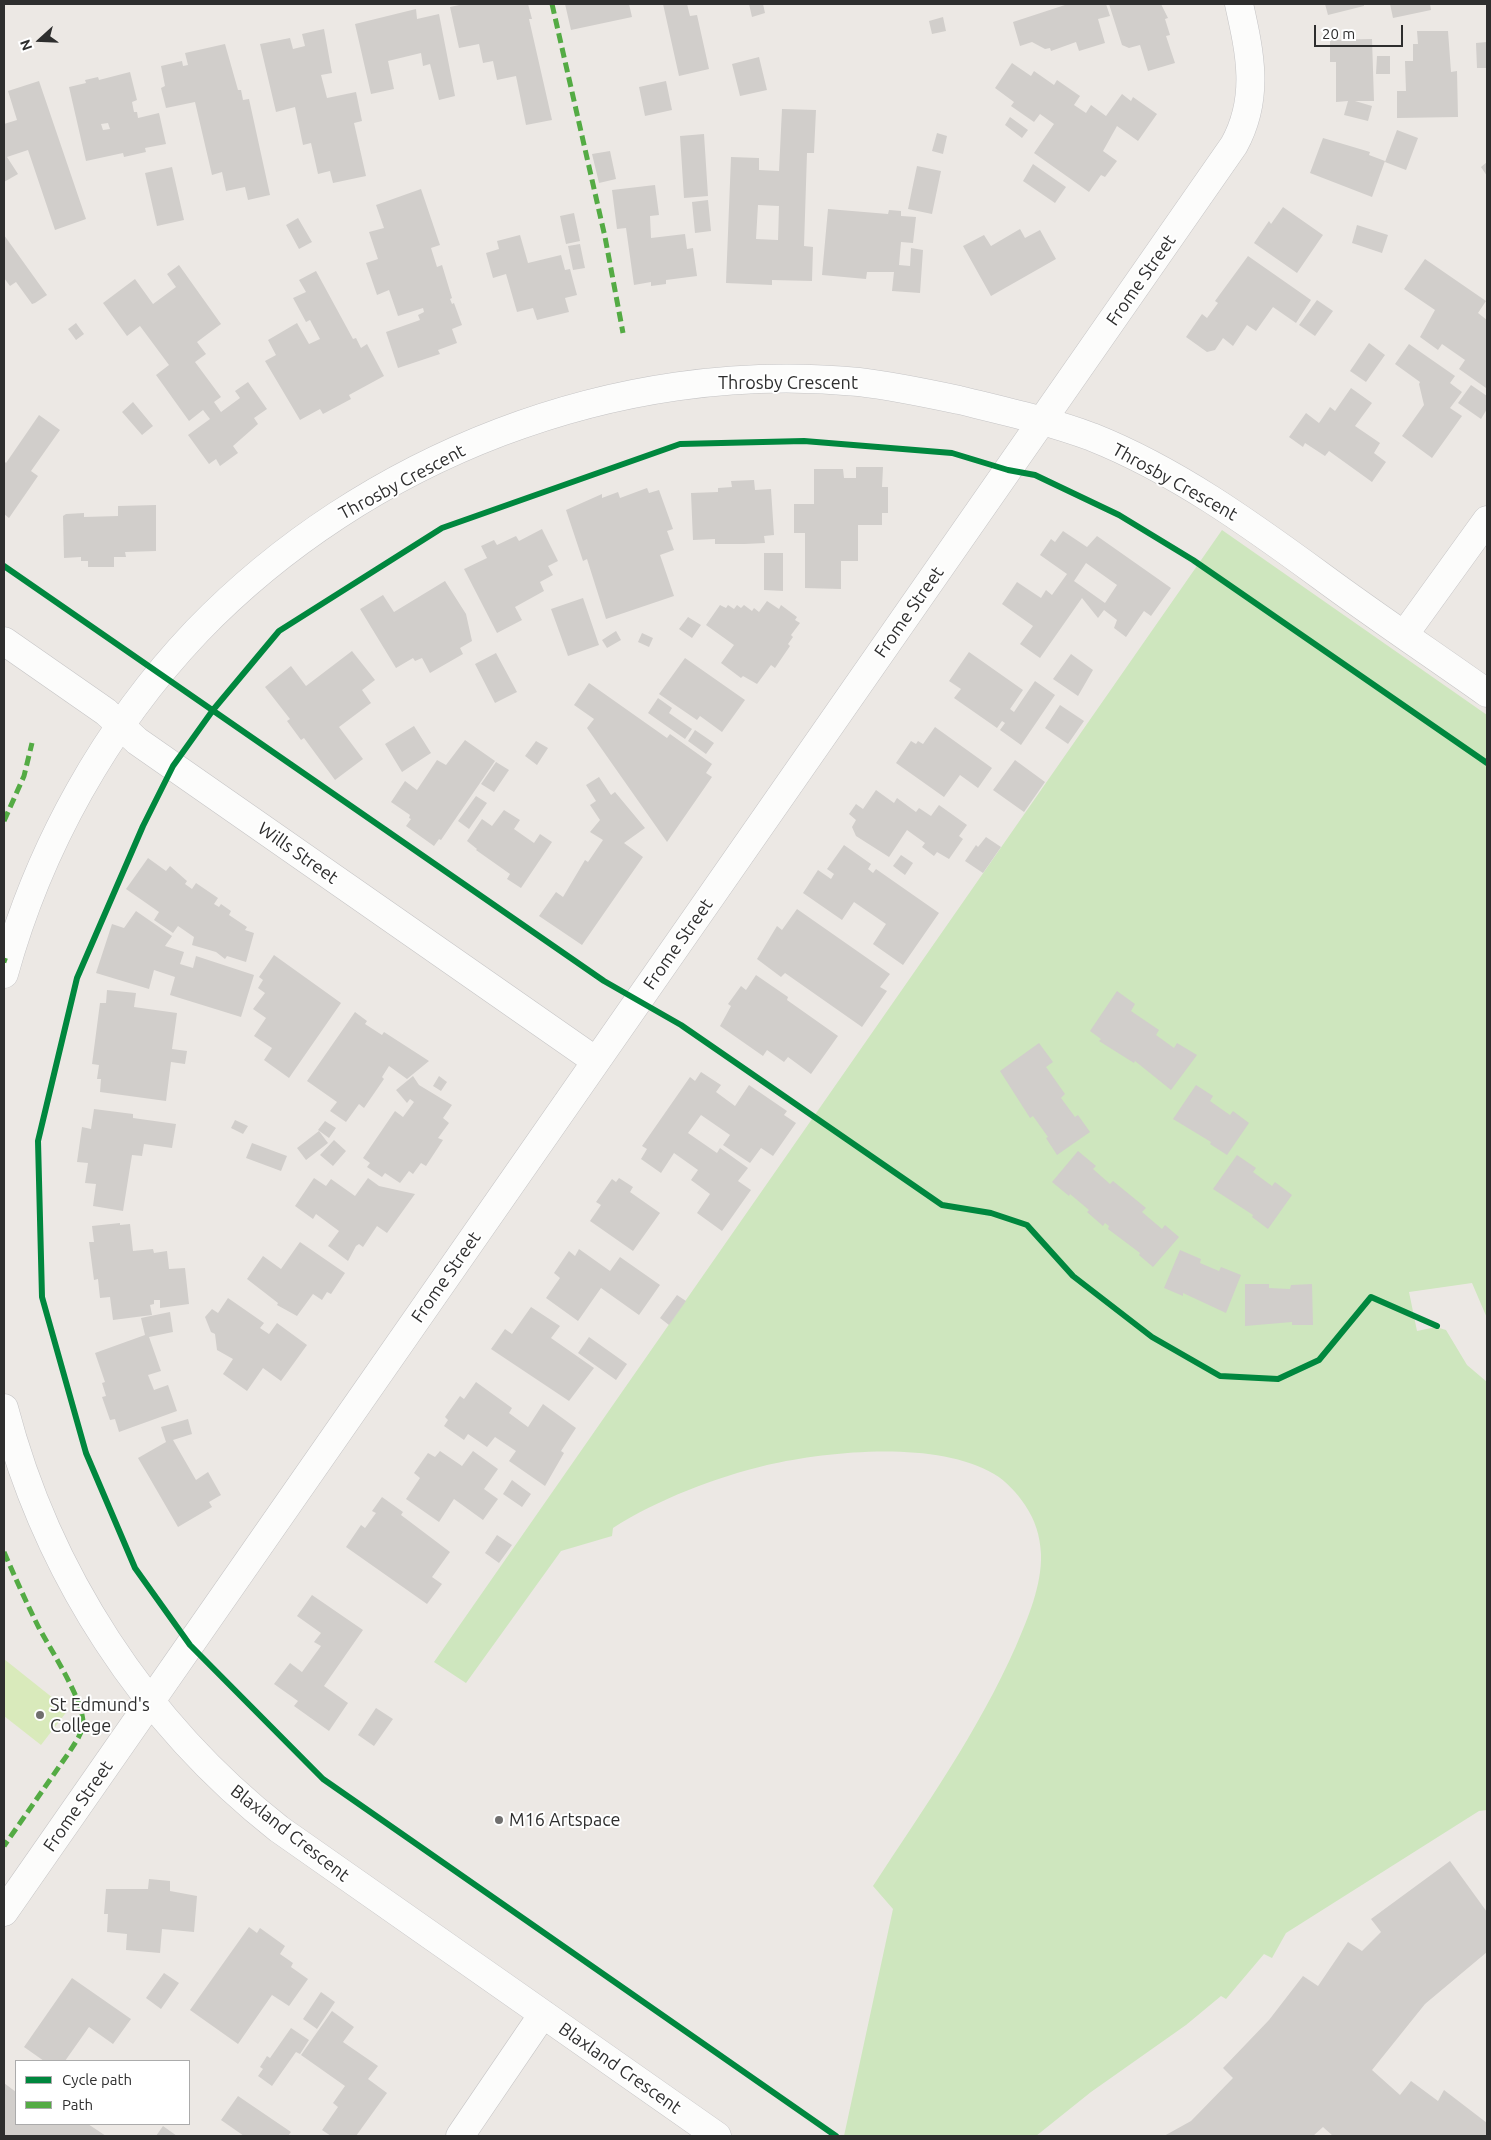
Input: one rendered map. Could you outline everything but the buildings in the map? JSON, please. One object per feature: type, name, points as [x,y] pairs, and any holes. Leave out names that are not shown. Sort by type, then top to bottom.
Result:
[{"type":"street","name":"Frome Street","points":[[4,1912],[1221,165],[1242,131],[1249,108],[1252,82],[1251,64],[1239,4]]},
{"type":"street","name":"Throsby Crescent","points":[[120,726],[191,638],[276,559],[324,525],[395,481],[452,453],[515,426],[573,408],[650,391],[708,383],[769,380],[828,380],[880,385],[1001,409],[1043,421],[1114,447],[1219,504],[1487,693]]},
{"type":"street","points":[[1404,635],[1487,520]]},
{"type":"street","name":"Wills Street","points":[[4,640],[106,712],[120,726],[159,756],[596,1061]]},
{"type":"street","points":[[4,974],[26,900],[46,853],[69,809],[120,726]]},
{"type":"street","name":"Blaxland Crescent","points":[[4,1408],[29,1491],[68,1577],[98,1628],[151,1699],[193,1750],[255,1810],[411,1923],[717,2136]]},
{"type":"street","points":[[460,2136],[543,2014]]},
{"type":"green space","points":[[1222,530],[1487,715],[1487,1318],[1472,1283],[1409,1292],[1417,1331],[1436,1327],[1446,1330],[1467,1365],[1487,1382],[1487,1810],[1479,1811],[1286,1933],[1272,1958],[1264,1954],[1226,1999],[1221,1996],[1186,2025],[1091,2092],[1036,2136],[844,2136],[893,1909],[873,1886],[931,1798],[985,1709],[1016,1646],[1037,1589],[1041,1566],[1038,1534],[1029,1511],[1015,1492],[994,1474],[970,1463],[943,1456],[913,1453],[882,1451],[821,1456],[792,1460],[748,1470],[687,1490],[648,1508],[613,1528],[612,1536],[561,1551],[466,1683],[434,1662]]},
{"type":"green space","points":[[4,1659],[68,1710],[41,1745],[4,1716]]},
{"type":"marked path","points":[[552,4],[605,237],[623,333]]},
{"type":"marked path","points":[[4,821],[24,776],[32,743]]},
{"type":"marked path","points":[[4,1552],[38,1626],[78,1702],[83,1724],[80,1735],[70,1751],[4,1846]]},
{"type":"cycle path","points":[[836,2136],[323,1779],[190,1645],[135,1568],[86,1453],[42,1297],[38,1141],[77,978],[143,826],[173,766],[213,710],[279,631],[442,528],[680,444],[804,441],[952,453],[1008,470],[1035,475],[1119,515],[1193,560],[1487,763]]},
{"type":"cycle path","points":[[4,566],[604,981],[681,1025],[942,1205],[991,1213],[1027,1225],[1073,1276],[1152,1337],[1220,1376],[1278,1379],[1319,1360],[1371,1297],[1437,1326]]},
{"type":"place","name":"St Edmund's College","points":[[40,1715]]},
{"type":"place","name":"M16 Artspace","points":[[499,1820]]}]
